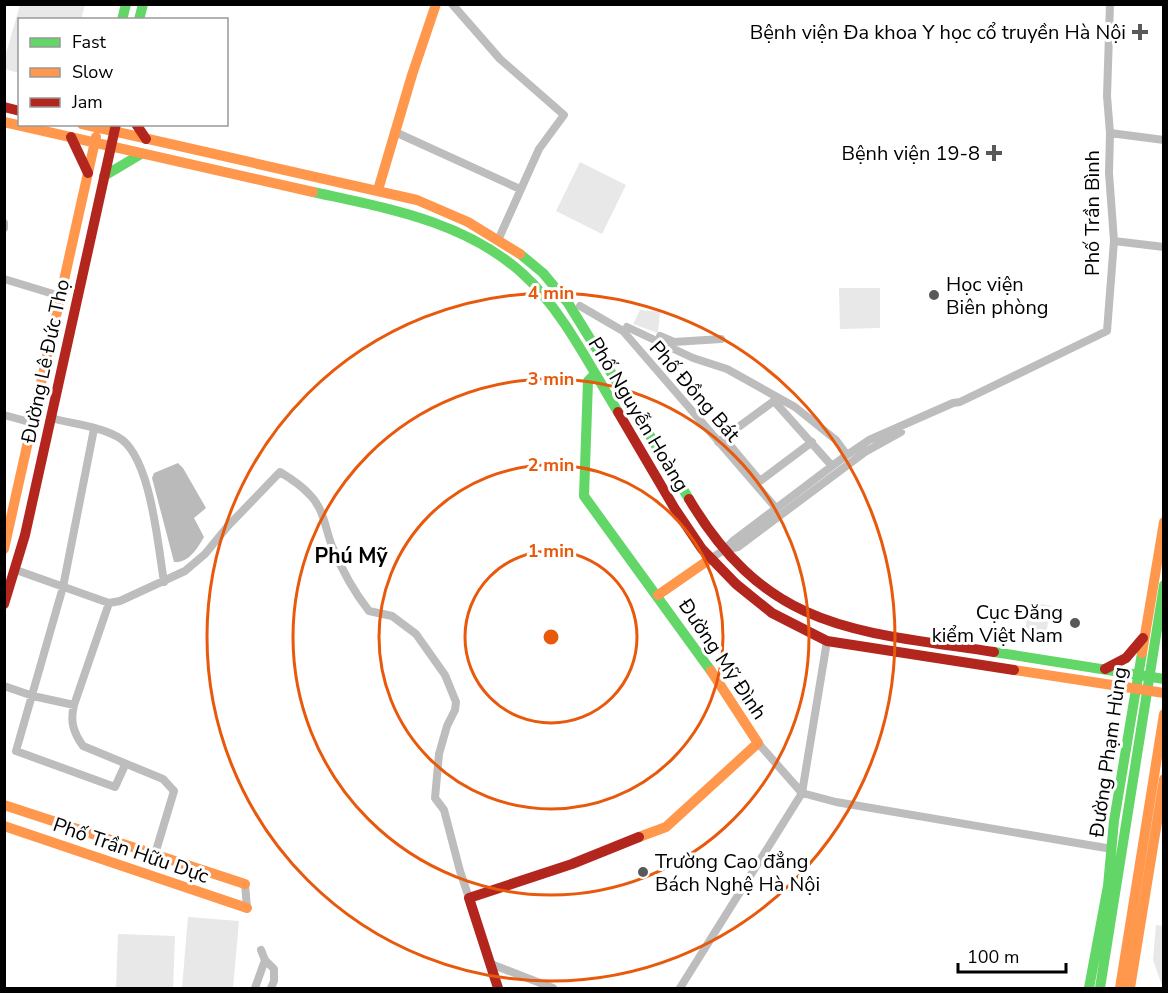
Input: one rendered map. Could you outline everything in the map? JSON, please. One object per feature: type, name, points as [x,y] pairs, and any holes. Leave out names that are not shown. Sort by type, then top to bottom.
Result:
[{"type":"main road","points":[[378,190],[436,4]]},
{"type":"main road","name":"Phố Nguyễn Hoàng","points":[[23,126],[95,141],[141,154],[299,187],[418,216],[464,234],[487,247],[523,274],[554,310],[700,547],[736,584],[772,613],[791,624],[827,641],[1164,693]]},
{"type":"main road","name":"Phố Nguyễn Hoàng","points":[[98,126],[115,128],[146,139],[378,190],[444,210],[499,238],[518,251],[545,274],[576,315],[724,550],[773,594],[803,612],[822,621],[844,627],[907,639],[1164,679]]},
{"type":"main road","name":"Đường Lê Đức Thọ","points":[[4,549],[98,126]]},
{"type":"main road","points":[[137,126],[146,139]]},
{"type":"main road","name":"Đường Lê Đức Thọ","points":[[4,604],[16,570],[115,128]]},
{"type":"main road","points":[[71,136],[88,173]]},
{"type":"main road","points":[[104,176],[141,154]]},
{"type":"main road","points":[[299,187],[302,173]]},
{"type":"main road","name":"Đường Mỹ Đình","points":[[469,898],[572,864],[666,827],[758,743],[743,717],[658,595],[584,496],[588,381],[595,374]]},
{"type":"main road","name":"Đường Phạm Hùng","points":[[1089,988],[1108,886],[1133,674],[1144,638],[1164,522]]},
{"type":"main road","name":"Phố Trần Bình","points":[[658,595],[710,559]]},
{"type":"main road","points":[[1100,988],[1164,585]]},
{"type":"main road","points":[[1105,669],[1126,658],[1144,638]]},
{"type":"main road","points":[[1120,988],[1164,714]]},
{"type":"main road","points":[[1130,988],[1164,779]]},
{"type":"main road","name":"Phố Trần Hữu Dực","points":[[4,805],[245,884]]},
{"type":"main road","name":"Phố Trần Hữu Dực","points":[[4,826],[247,908]]},
{"type":"main road","points":[[469,898],[498,988]]},
{"type":"street","points":[[452,4],[500,59],[564,115],[539,149],[499,238]]},
{"type":"street","name":"Phố Trần Bình","points":[[710,559],[869,440],[960,402],[1107,331],[1114,241],[1107,96],[1110,4]]},
{"type":"street","points":[[395,132],[520,189]]},
{"type":"street","points":[[1110,133],[1164,140]]},
{"type":"street","points":[[4,223],[4,228]]},
{"type":"street","points":[[1114,241],[1164,247]]},
{"type":"street","points":[[4,279],[60,296]]},
{"type":"street","name":"Phố Đồng Bát","points":[[580,306],[623,331],[721,440],[776,508]]},
{"type":"street","points":[[721,339],[674,342],[628,325],[693,358],[715,364],[795,406],[836,440],[847,455]]},
{"type":"street","points":[[812,442],[760,481],[721,440],[774,400],[812,442],[832,466]]},
{"type":"street","name":"Phố Trần Bình","points":[[724,550],[738,548],[872,447],[955,407],[960,402]]},
{"type":"street","points":[[4,415],[33,423]]},
{"type":"street","points":[[51,418],[120,438],[136,457],[145,476],[164,582]]},
{"type":"street","points":[[94,429],[63,587],[16,751],[115,787],[125,765]]},
{"type":"street","points":[[16,570],[109,603],[120,601],[185,571],[205,554],[228,526],[280,472],[311,495],[323,513],[332,545],[358,598],[369,611],[392,615],[416,634],[445,675],[456,702],[439,754],[435,798],[444,810],[469,898]]},
{"type":"street","points":[[109,603],[71,720],[75,735],[82,746],[163,779],[174,791],[155,854]]},
{"type":"street","points":[[680,988],[802,794],[827,641]]},
{"type":"street","points":[[4,686],[33,696],[74,705]]},
{"type":"street","points":[[758,743],[802,794],[836,802],[1112,849]]},
{"type":"street","points":[[245,884],[247,908]]},
{"type":"street","points":[[261,950],[265,960],[274,969],[274,981],[271,988]]},
{"type":"street","points":[[255,988],[265,960]]},
{"type":"street","points":[[491,964],[553,988]]},
{"type":"shaded area","points":[[20,5],[85,5],[81,18],[18,18],[18,73],[5,69],[5,57]]},
{"type":"shaded area","points":[[580,162],[626,185],[602,234],[556,211]]},
{"type":"shaded area","points":[[839,288],[880,288],[880,328],[840,329]]},
{"type":"shaded area","points":[[640,310],[660,312],[658,333],[633,324]]},
{"type":"shaded area","points":[[178,463],[206,508],[194,518],[204,537],[188,558],[174,562],[152,478],[154,473]]},
{"type":"shaded area","points":[[1030,602],[1051,606],[1044,645],[1023,641]]},
{"type":"shaded area","points":[[188,917],[239,921],[233,988],[182,988]]},
{"type":"shaded area","points":[[1156,925],[1163,926],[1163,988],[1153,960]]},
{"type":"shaded area","points":[[118,934],[175,936],[173,988],[116,988]]},
{"type":"traffic: fast","points":[[122,18],[126,4]]},
{"type":"traffic: fast","points":[[140,18],[143,4]]},
{"type":"traffic: fast","points":[[104,176],[141,154]]},
{"type":"traffic: fast","points":[[313,192],[424,219],[476,241],[500,256],[537,288],[563,321],[618,412]]},
{"type":"traffic: fast","points":[[520,254],[543,273],[568,303],[689,499]]},
{"type":"traffic: fast","points":[[595,374],[588,381],[584,496],[711,671]]},
{"type":"traffic: fast","points":[[1100,988],[1164,585]]},
{"type":"traffic: fast","points":[[994,652],[1164,679]]},
{"type":"traffic: fast","points":[[1089,988],[1108,886],[1114,821],[1142,653]]},
{"type":"traffic: slow","points":[[378,190],[436,4]]},
{"type":"traffic: slow","points":[[4,122],[18,125]]},
{"type":"traffic: slow","points":[[22,126],[313,192]]},
{"type":"traffic: slow","points":[[91,126],[417,200],[468,222],[520,254]]},
{"type":"traffic: slow","points":[[4,549],[96,137]]},
{"type":"traffic: slow","points":[[1142,653],[1164,522]]},
{"type":"traffic: slow","points":[[658,595],[710,559]]},
{"type":"traffic: slow","points":[[1014,670],[1164,693]]},
{"type":"traffic: slow","points":[[639,837],[666,827],[758,743],[711,671]]},
{"type":"traffic: slow","points":[[1120,988],[1164,714]]},
{"type":"traffic: slow","points":[[1130,988],[1164,779]]},
{"type":"traffic: slow","points":[[4,805],[245,884]]},
{"type":"traffic: slow","points":[[4,826],[247,908]]},
{"type":"traffic: jam","points":[[4,107],[18,110]]},
{"type":"traffic: jam","points":[[4,604],[25,535],[116,126]]},
{"type":"traffic: jam","points":[[137,126],[146,139]]},
{"type":"traffic: jam","points":[[71,137],[88,173]]},
{"type":"traffic: jam","points":[[618,412],[675,509],[702,549],[736,584],[772,613],[827,641],[1014,670]]},
{"type":"traffic: jam","points":[[689,499],[719,543],[751,576],[784,600],[820,618],[858,629],[900,638],[994,652]]},
{"type":"traffic: jam","points":[[1105,669],[1126,658],[1143,638]]},
{"type":"traffic: jam","points":[[498,988],[469,898],[572,864],[639,837]]},
{"type":"place","name":"Bệnh viện Đa khoa Y học cổ truyền Hà Nội","points":[[1140,32]]},
{"type":"place","name":"Bệnh viện 19-8","points":[[994,153]]},
{"type":"place","name":"Học viện Biên phòng","points":[[934,295]]},
{"type":"place","name":"Cục Đăng kiểm Việt Nam","points":[[1075,623]]},
{"type":"place","name":"Trường Cao đẳng Bách Nghệ Hà Nội","points":[[643,872]]},
{"type":"district","name":"Phú Mỹ","points":[[351,556]]}]
